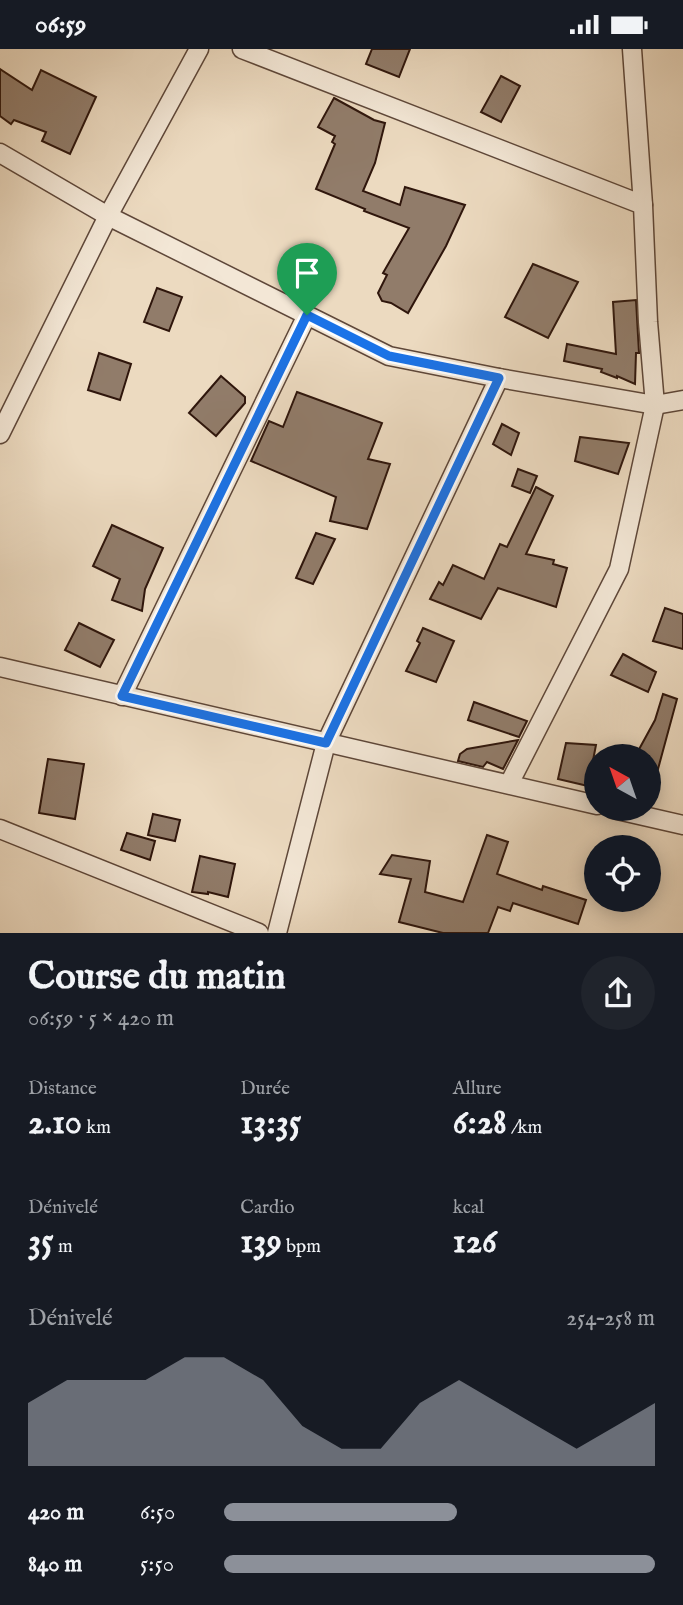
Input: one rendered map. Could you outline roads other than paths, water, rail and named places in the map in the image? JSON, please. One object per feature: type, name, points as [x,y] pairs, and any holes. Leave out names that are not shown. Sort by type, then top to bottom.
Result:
[{"type":"street","points":[[0,434],[108,216],[199,49]]},
{"type":"street","points":[[242,49],[643,205]]},
{"type":"street","points":[[509,784],[619,569],[655,405],[632,49]]},
{"type":"street","points":[[0,153],[108,216],[389,356],[655,405],[683,400]]},
{"type":"street","points":[[122,696],[307,315]]},
{"type":"street","points":[[277,933],[326,743],[499,378]]},
{"type":"street","points":[[0,667],[584,802]]},
{"type":"street","points":[[662,820],[683,825]]},
{"type":"street","points":[[0,829],[260,933]]}]
